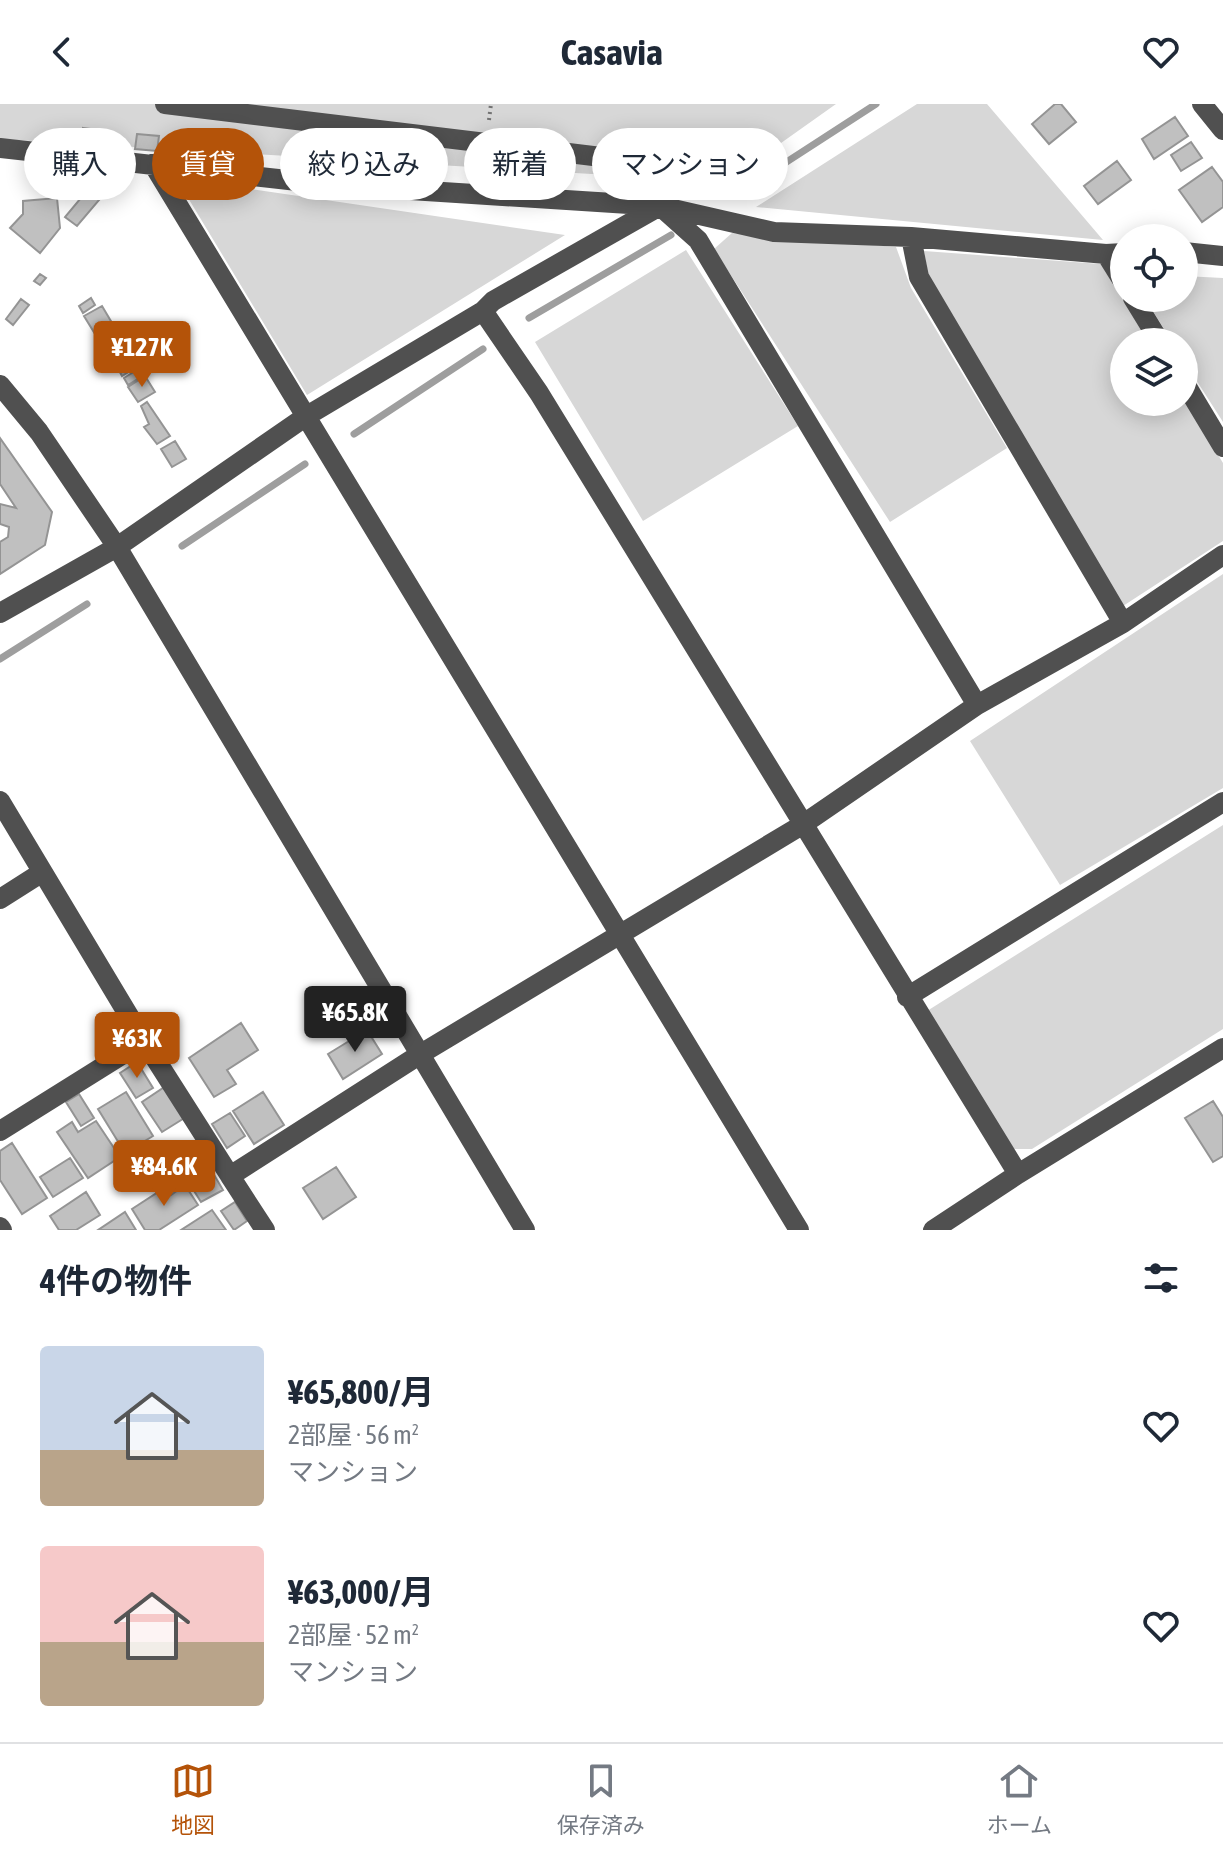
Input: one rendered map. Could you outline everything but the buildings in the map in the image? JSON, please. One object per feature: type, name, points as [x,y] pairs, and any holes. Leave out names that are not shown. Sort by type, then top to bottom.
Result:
[{"type":"street","points":[[165,104],[592,156]]},
{"type":"street","points":[[1202,104],[1223,130]]},
{"type":"street","points":[[0,148],[152,164]]},
{"type":"street","points":[[264,177],[333,185],[660,206],[774,232],[911,237],[1110,253]]},
{"type":"street","points":[[175,200],[799,1230]]},
{"type":"street","points":[[0,613],[117,547],[305,417],[483,311],[493,301],[660,206]]},
{"type":"street","points":[[660,206],[698,240],[977,705]]},
{"type":"street","points":[[911,237],[919,277],[1123,623]]},
{"type":"street","points":[[1198,253],[1223,256]]},
{"type":"street","points":[[483,311],[539,393],[1018,1174]]},
{"type":"street","points":[[0,385],[39,432],[117,547],[525,1230]]},
{"type":"street","points":[[1198,405],[1223,447]]},
{"type":"street","points":[[230,1176],[419,1055],[802,825],[977,705],[1123,623],[1223,555]]},
{"type":"street","points":[[0,801],[144,1041],[265,1230]]},
{"type":"street","points":[[907,997],[1223,802]]},
{"type":"street","points":[[0,899],[41,873]]},
{"type":"street","points":[[0,1131],[144,1041]]},
{"type":"street","points":[[933,1230],[1223,1048]]},
{"type":"shaded area","points":[[0,104],[836,104],[788,138],[788,128],[592,128],[592,174],[576,173],[576,128],[464,128],[464,166],[448,166],[448,128],[280,128],[280,156],[264,155],[264,128],[152,128],[152,148],[136,147],[136,128],[24,128],[24,140],[0,139]]},
{"type":"shaded area","points":[[917,104],[987,104],[1103,240],[756,207],[767,200],[788,200],[788,187]]},
{"type":"shaded area","points":[[264,191],[280,193],[280,200],[326,200],[565,235],[307,395],[189,200],[264,200]]},
{"type":"shaded area","points":[[732,233],[896,247],[911,288],[1007,448],[890,522],[714,249]]},
{"type":"shaded area","points":[[686,250],[798,426],[643,521],[535,342]]},
{"type":"shaded area","points":[[924,251],[1101,264],[1110,279],[1110,312],[1131,312],[1140,328],[1110,328],[1110,416],[1194,416],[1223,463],[1223,541],[1123,606],[929,279]]},
{"type":"shaded area","points":[[1198,277],[1223,278],[1223,422],[1198,383],[1198,328],[1163,328],[1154,312],[1198,312]]},
{"type":"shaded area","points":[[1223,574],[1223,788],[1060,885],[970,741]]},
{"type":"shaded area","points":[[1223,825],[1223,1029],[1032,1149],[1001,1149],[927,1011]]},
{"type":"waterway","points":[[788,161],[876,104]]},
{"type":"waterway","points":[[529,318],[671,235]]},
{"type":"waterway","points":[[354,434],[483,349]]},
{"type":"waterway","points":[[182,546],[305,464]]},
{"type":"waterway","points":[[0,659],[87,604]]}]
